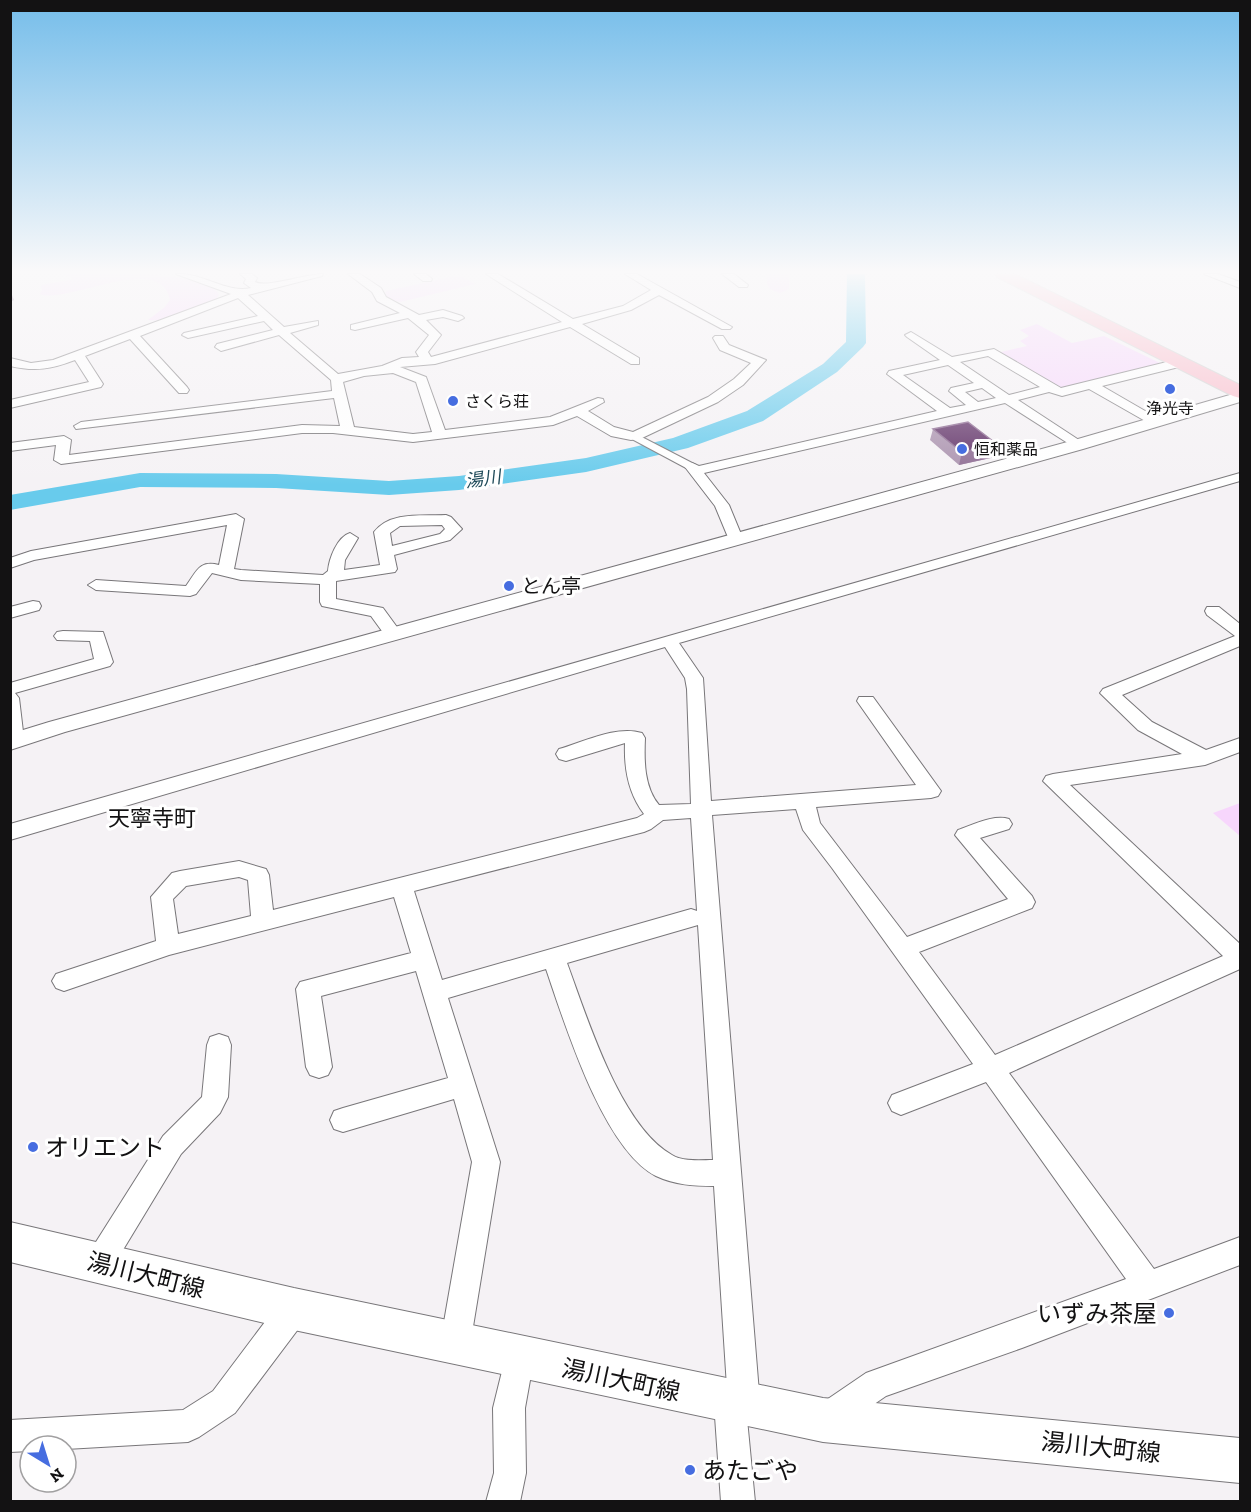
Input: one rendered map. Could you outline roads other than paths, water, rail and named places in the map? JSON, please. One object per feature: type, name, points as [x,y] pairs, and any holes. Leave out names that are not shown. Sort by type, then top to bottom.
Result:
[{"type":"main road","points":[[1143,345],[1240,392]]},
{"type":"main road","points":[[1163,345],[1240,382]]},
{"type":"main road","name":"湯川大町線","points":[[10,1242],[455,1345],[823,1420],[1240,1461]]},
{"type":"street","points":[[10,363],[31,367],[45,366],[108,345]]},
{"type":"street","points":[[142,345],[183,390]]},
{"type":"street","points":[[221,347],[231,345]]},
{"type":"street","points":[[296,345],[331,375],[339,379],[387,368],[402,362],[435,360],[492,345]]},
{"type":"street","points":[[427,345],[422,352],[427,360]]},
{"type":"street","points":[[607,345],[635,361]]},
{"type":"street","points":[[634,436],[720,395],[759,361],[724,347],[724,345]]},
{"type":"street","points":[[925,345],[1077,445]]},
{"type":"street","points":[[948,413],[893,374],[990,352],[1051,388],[1062,392],[1179,363]]},
{"type":"street","points":[[10,404],[97,384],[78,356]]},
{"type":"street","points":[[387,368],[408,372],[422,380],[440,434]]},
{"type":"street","points":[[339,379],[336,381],[348,432]]},
{"type":"street","points":[[976,406],[955,391],[984,384]]},
{"type":"street","points":[[1091,385],[1154,422]]},
{"type":"street","points":[[694,469],[1051,388]]},
{"type":"street","points":[[10,447],[64,440],[61,460],[141,434],[339,394]]},
{"type":"street","points":[[10,698],[12,741],[1077,445],[1240,397]]},
{"type":"street","points":[[81,426],[141,434],[302,429],[396,438],[553,420],[598,402]]},
{"type":"street","points":[[578,411],[608,431],[634,436],[694,469],[722,505],[735,539]]},
{"type":"street","points":[[10,832],[1240,477]]},
{"type":"street","points":[[10,562],[31,556],[236,519],[226,571]]},
{"type":"street","points":[[350,538],[337,560],[336,572],[329,579],[328,602],[377,612],[393,634]]},
{"type":"street","points":[[96,585],[190,591],[208,567],[241,575],[329,579],[389,568],[386,552]]},
{"type":"street","points":[[10,613],[33,606]]},
{"type":"street","points":[[1213,611],[1240,632]]},
{"type":"street","points":[[10,689],[104,662],[97,636],[63,636]]},
{"type":"street","points":[[669,640],[694,678],[700,753],[698,762],[701,809],[728,1174],[737,1404],[738,1502]]},
{"type":"street","points":[[1204,758],[1145,726],[1109,693],[1240,640]]},
{"type":"street","points":[[566,754],[621,737],[635,738],[633,758],[643,797],[653,811],[660,812],[682,814],[701,809],[931,791],[866,701]]},
{"type":"street","points":[[901,1102],[991,1069],[1240,959],[1053,781],[1204,758],[1240,745]]},
{"type":"street","points":[[804,802],[810,825],[903,948],[1149,1285]]},
{"type":"street","points":[[64,981],[168,946],[644,824],[660,812]]},
{"type":"street","points":[[903,948],[1024,902],[965,835],[1002,824]]},
{"type":"street","points":[[168,946],[162,897],[180,879],[239,869],[258,875],[263,921]]},
{"type":"street","points":[[402,887],[486,1162],[455,1345]]},
{"type":"street","points":[[434,992],[691,918]]},
{"type":"street","points":[[554,958],[604,1089],[642,1146],[665,1166],[728,1174]]},
{"type":"street","points":[[319,1067],[308,988],[424,959]]},
{"type":"street","points":[[99,1263],[172,1145],[211,1106],[216,1097],[219,1045]]},
{"type":"street","points":[[343,1120],[462,1084]]},
{"type":"street","points":[[823,1420],[877,1384],[1240,1251]]},
{"type":"street","points":[[10,1436],[188,1426],[224,1402],[294,1309]]},
{"type":"street","points":[[503,1502],[510,1473],[509,1408],[519,1358]]},
{"type":"waterway","name":"湯川","points":[[10,503],[140,480],[276,481],[389,488],[459,483],[586,465],[680,443],[755,416],[830,368],[854,345]]},
{"type":"place","name":"浄光寺","points":[[1170,389]]},
{"type":"place","name":"さくら荘","points":[[453,401]]},
{"type":"place","name":"恒和薬品","points":[[962,449]]},
{"type":"place","name":"とん亭","points":[[509,586]]},
{"type":"place","name":"オリエント","points":[[33,1147]]},
{"type":"place","name":"いずみ茶屋","points":[[1169,1313]]},
{"type":"place","name":"あたごや","points":[[690,1470]]},
{"type":"district","name":"天寧寺町","points":[[152,818]]}]
